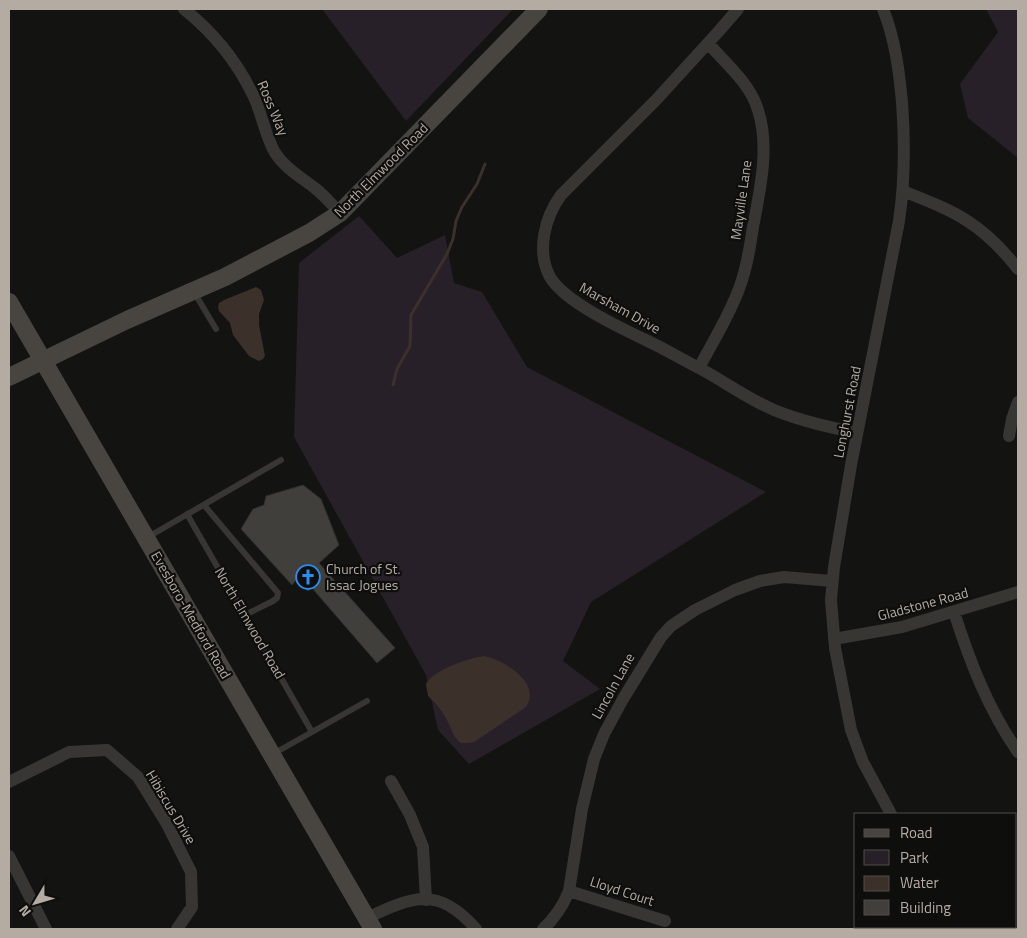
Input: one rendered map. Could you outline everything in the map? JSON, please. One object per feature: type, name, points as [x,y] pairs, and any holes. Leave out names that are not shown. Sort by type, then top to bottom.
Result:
[{"type":"street","name":"Ross Way","points":[[184,9],[218,41],[235,63],[254,98],[274,150],[282,162],[321,193],[340,213]]},
{"type":"street","name":"North Elmwood Road","points":[[9,377],[127,320],[193,291],[309,233],[340,213],[539,9]]},
{"type":"street","name":"Marsham Drive","points":[[738,9],[656,100],[561,195],[548,217],[544,240],[546,265],[550,276],[566,295],[589,310],[699,368],[748,397],[774,410],[824,426],[857,433]]},
{"type":"street","name":"Longhurst Road","points":[[883,9],[893,39],[899,71],[904,137],[903,191],[857,433],[832,580],[831,600],[834,639],[851,730],[863,762],[890,813]]},
{"type":"street","name":"Mayville Lane","points":[[699,368],[734,302],[745,273],[762,166],[763,136],[758,109],[746,86],[708,43]]},
{"type":"street","points":[[903,191],[953,211],[977,226],[989,236],[1018,269]]},
{"type":"street","name":"Evesboro-Medford Road","points":[[9,302],[370,924]]},
{"type":"street","points":[[1009,436],[1018,402]]},
{"type":"street","name":"Lincoln Lane","points":[[543,929],[558,913],[569,891],[585,796],[596,752],[623,699],[661,637],[677,622],[695,610],[735,590],[754,583],[784,577],[832,580]]},
{"type":"street","name":"Gladstone Road","points":[[834,639],[890,630],[1018,592]]},
{"type":"street","points":[[954,612],[977,679],[1003,730],[1018,752]]},
{"type":"street","name":"Hibiscus Drive","points":[[9,782],[69,752],[107,750],[138,777],[167,824],[191,872],[192,906],[177,929]]},
{"type":"street","points":[[391,781],[410,815],[423,847],[426,900]]},
{"type":"street","points":[[9,856],[46,929]]},
{"type":"street","name":"Lloyd Court","points":[[569,891],[665,921]]},
{"type":"street","points":[[370,924],[397,904],[414,900],[426,900],[446,903],[457,910],[476,929]]},
{"type":"lane","points":[[193,291],[216,329]]},
{"type":"lane","points":[[146,538],[281,460]]},
{"type":"lane","points":[[204,505],[278,593],[273,601],[245,615]]},
{"type":"lane","name":"North Elmwood Road","points":[[187,514],[312,732]]},
{"type":"lane","points":[[272,755],[367,701]]},
{"type":"green space","points":[[322,9],[513,9],[406,121]]},
{"type":"green space","points":[[986,9],[1018,9],[1018,158],[968,118],[960,84],[998,32]]},
{"type":"green space","points":[[359,216],[397,258],[445,235],[454,283],[482,292],[527,367],[766,492],[591,602],[563,661],[600,689],[469,764],[438,730],[426,675],[294,437],[299,263]]},
{"type":"water","points":[[256,287],[261,290],[264,300],[259,314],[259,325],[265,356],[259,361],[249,356],[233,335],[230,323],[219,311],[218,307],[219,303],[224,300]]},
{"type":"water","points":[[484,656],[501,662],[519,674],[529,689],[530,698],[526,707],[474,742],[461,743],[454,736],[442,711],[428,696],[426,684],[443,670],[461,662]]},
{"type":"building","name":"Church of St. Issac Jogues","points":[[303,485],[321,499],[339,545],[319,563],[395,648],[377,663],[312,588],[308,591],[296,580],[292,585],[241,529],[253,509],[264,505],[266,496]]},
{"type":"waterway","points":[[393,385],[397,369],[410,346],[411,315],[447,254],[453,239],[456,221],[462,207],[477,184],[485,164]]},
{"type":"place","name":"Church of St. Issac Jogues","points":[[308,577]]}]
